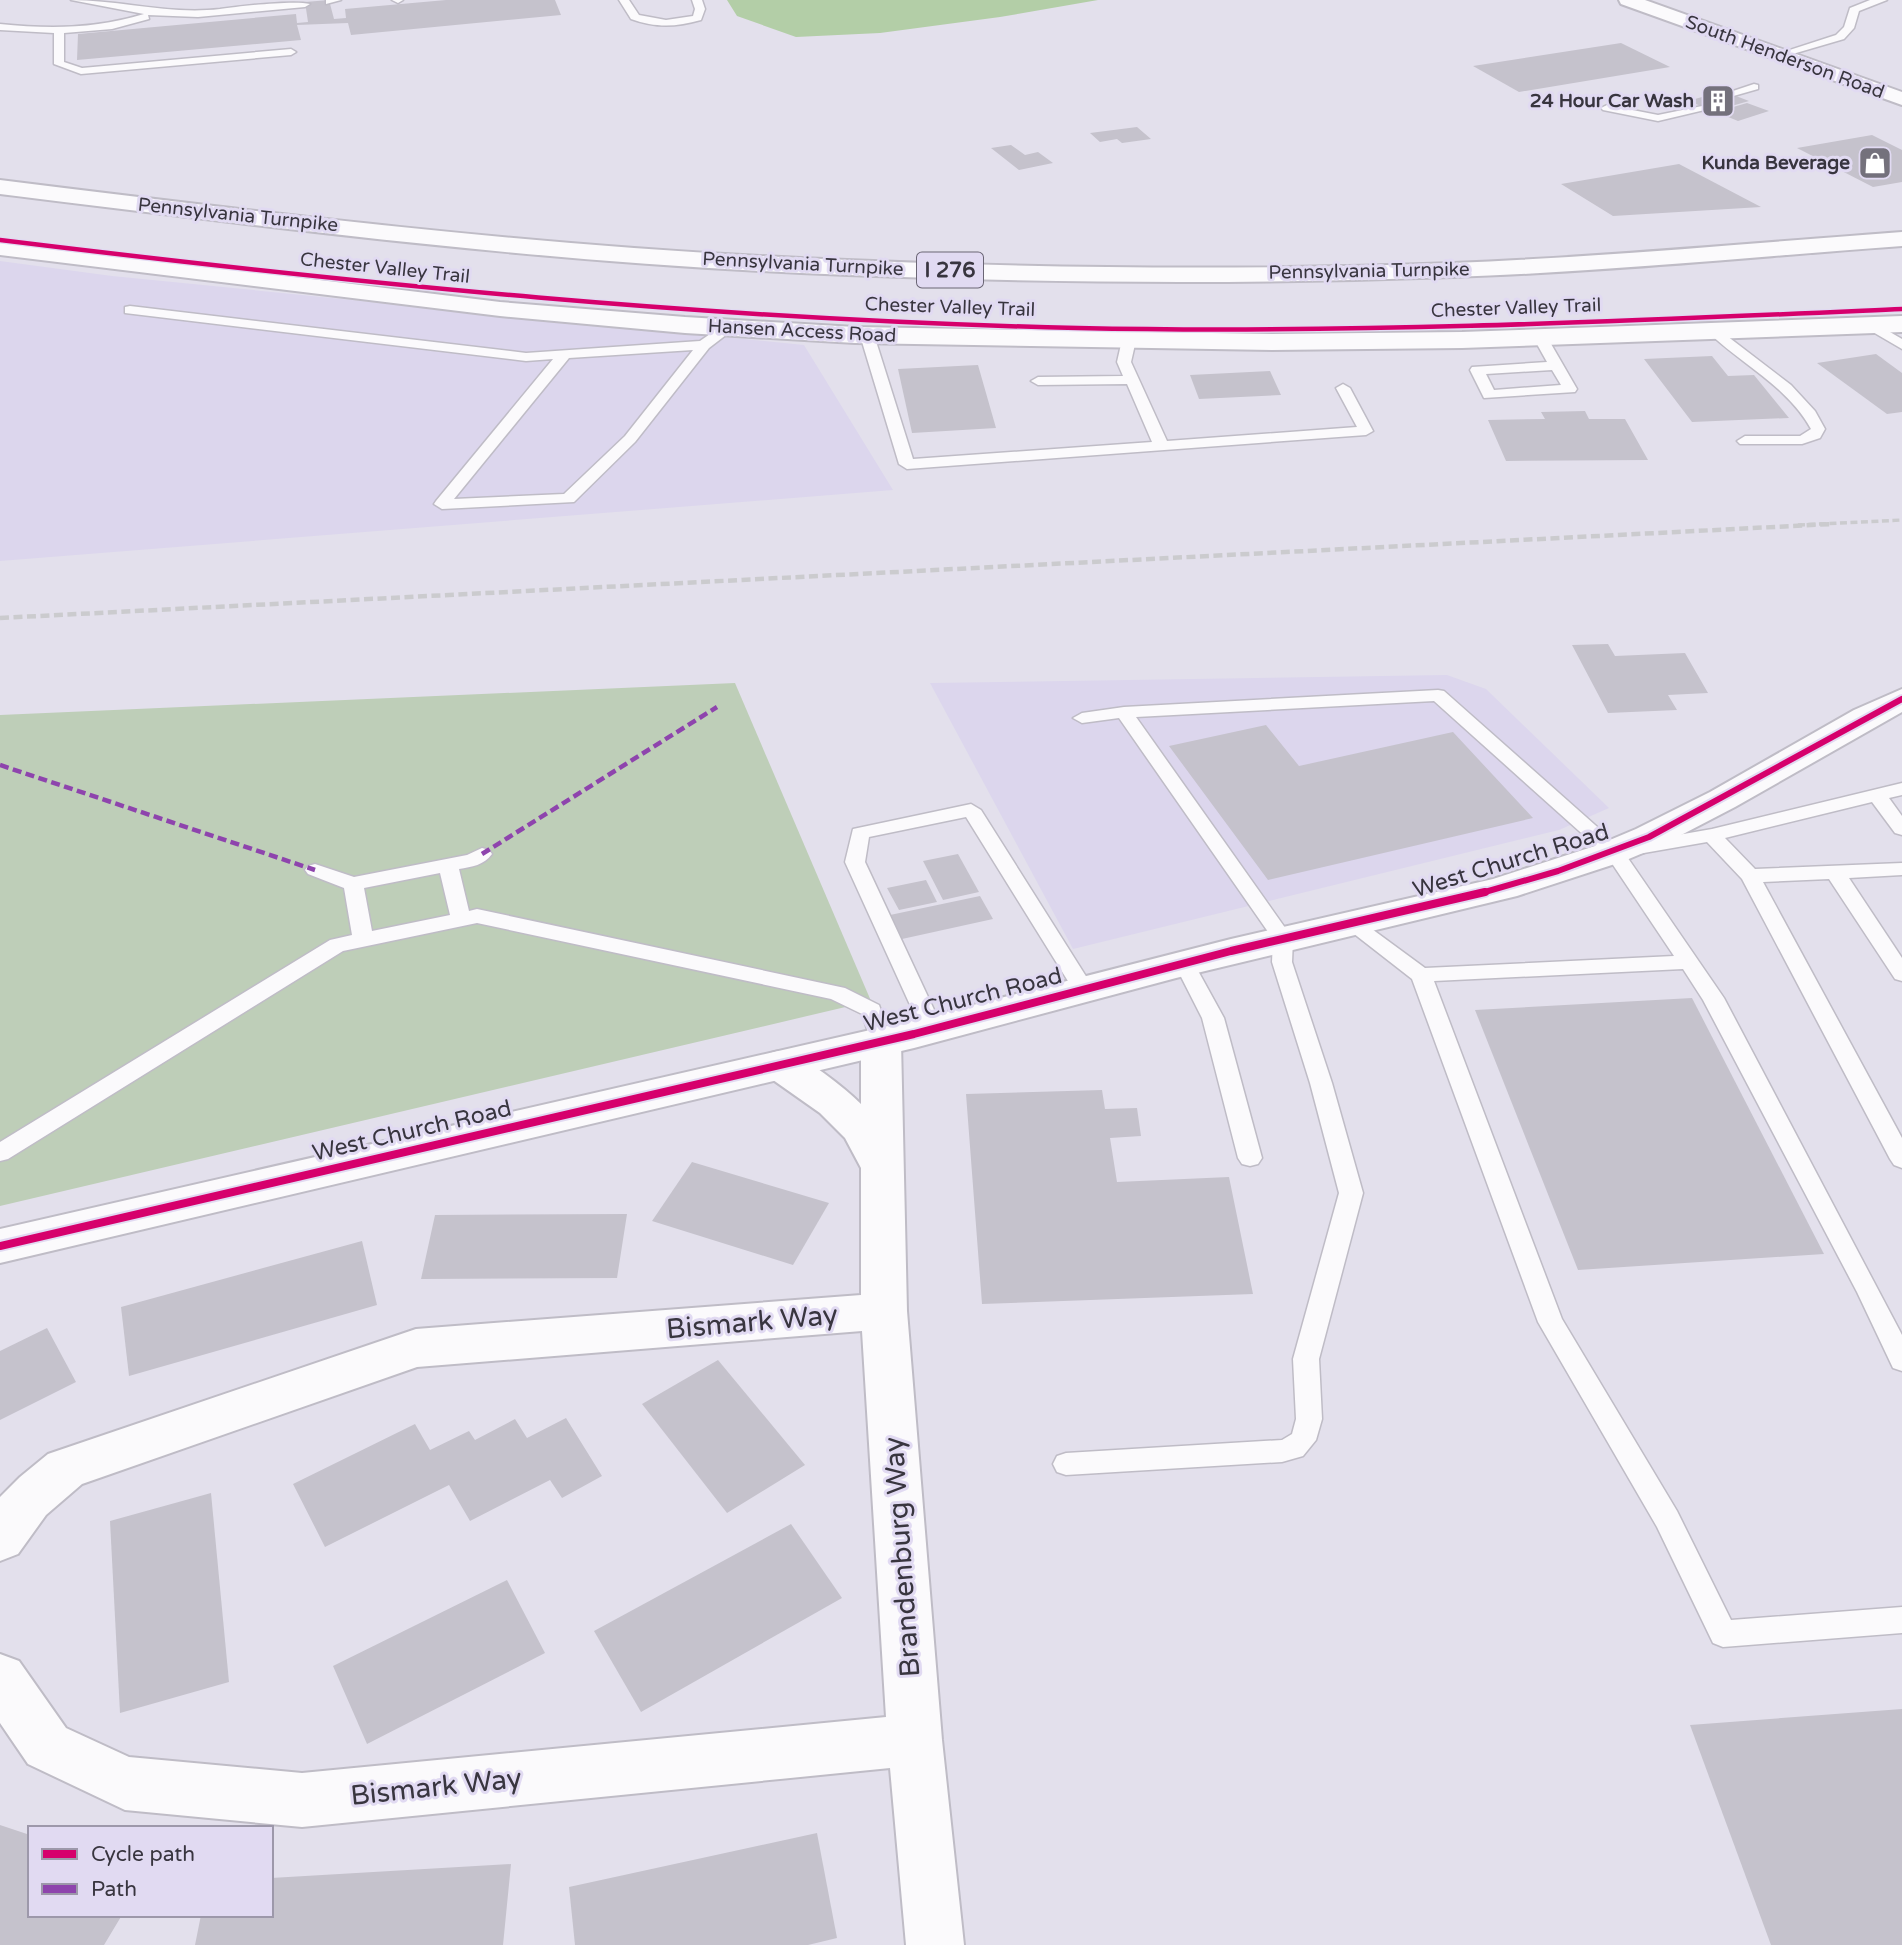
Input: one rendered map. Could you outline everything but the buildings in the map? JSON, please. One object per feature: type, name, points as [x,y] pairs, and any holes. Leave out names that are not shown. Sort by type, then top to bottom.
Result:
[{"type":"main road","name":"South Henderson Road","points":[[1628,0],[1902,99]]},
{"type":"main road","name":"Pennsylvania Turnpike","points":[[0,187],[150,206],[592,251],[721,261],[1054,273],[1454,270],[1902,239]]},
{"type":"main road","name":"Pennsylvania Turnpike","points":[[0,201],[542,262],[663,273],[945,286],[1301,287],[1522,282],[1902,259]]},
{"type":"main road","name":"Hansen Access Road","points":[[0,248],[500,309],[727,328],[867,335],[1285,342],[1540,337],[1902,324]]},
{"type":"main road","name":"West Church Road","points":[[0,1245],[881,1042],[1184,963],[1476,896],[1614,852],[1723,800],[1849,726],[1902,699]]},
{"type":"main road","name":"Brandenburg Way","points":[[881,1042],[884,1311],[915,1740],[935,1945]]},
{"type":"main road","name":"Brandenburg Way","points":[[780,1065],[835,1103],[860,1128],[882,1167]]},
{"type":"main road","name":"Bismark Way","points":[[0,1539],[25,1504],[43,1485],[65,1469],[416,1348],[884,1311]]},
{"type":"main road","name":"Bismark Way","points":[[0,1678],[47,1746],[125,1783],[302,1801],[915,1740]]},
{"type":"lane","points":[[76,0],[123,10],[198,13],[279,1],[305,4]]},
{"type":"lane","points":[[624,0],[635,17],[660,25],[680,24],[697,18],[700,9],[697,0]]},
{"type":"lane","points":[[1779,55],[1834,40],[1849,29],[1854,10],[1882,0]]},
{"type":"lane","points":[[0,27],[87,28],[134,21],[156,12]]},
{"type":"lane","points":[[59,28],[58,64],[81,71],[291,52]]},
{"type":"lane","points":[[1736,96],[1760,90]]},
{"type":"lane","points":[[1607,108],[1658,118],[1682,115],[1702,106]]},
{"type":"lane","points":[[130,310],[526,357],[704,345]]},
{"type":"lane","points":[[1871,325],[1902,345]]},
{"type":"lane","points":[[564,355],[442,504],[568,499],[630,439],[704,345],[727,328]]},
{"type":"lane","points":[[1714,330],[1732,349],[1798,400],[1814,419],[1818,429],[1815,435],[1802,440],[1745,441]]},
{"type":"lane","points":[[867,335],[907,464],[1366,431],[1343,388]]},
{"type":"lane","points":[[1540,337],[1557,366],[1570,389],[1489,395],[1477,370],[1557,366]]},
{"type":"lane","points":[[1129,340],[1124,362],[1161,445]]},
{"type":"lane","points":[[1038,381],[1132,380]]},
{"type":"lane","points":[[1082,718],[1124,712],[1438,695],[1614,852],[1720,1010],[1869,1292],[1902,1361]]},
{"type":"lane","points":[[1066,1464],[1282,1451],[1294,1448],[1303,1440],[1309,1419],[1310,1398],[1306,1359],[1351,1193],[1321,1083],[1282,962],[1283,939],[1124,712]]},
{"type":"lane","points":[[1614,852],[1712,835],[1902,789]]},
{"type":"lane","points":[[1877,795],[1902,829]]},
{"type":"lane","points":[[932,1029],[855,862],[860,833],[971,810],[1083,989]]},
{"type":"lane","points":[[1712,835],[1750,876],[1894,1131],[1902,1160]]},
{"type":"lane","points":[[315,870],[353,884],[472,860],[482,854]]},
{"type":"lane","points":[[448,865],[461,919]]},
{"type":"lane","points":[[1750,876],[1902,869]]},
{"type":"lane","points":[[1835,872],[1902,974]]},
{"type":"lane","points":[[353,884],[363,939]]},
{"type":"lane","points":[[0,1153],[337,945],[477,916],[837,993],[871,1010],[881,1042]]},
{"type":"lane","points":[[1354,926],[1421,975],[1550,1322],[1660,1507],[1723,1634],[1902,1620]]},
{"type":"lane","points":[[1421,975],[1687,962]]},
{"type":"lane","points":[[1184,963],[1213,1018],[1250,1158]]},
{"type":"shaded area","points":[[0,261],[112,276],[804,345],[893,490],[0,561]]},
{"type":"shaded area","points":[[1447,675],[1486,689],[1609,808],[1559,830],[1073,949],[930,683]]},
{"type":"green space","points":[[727,0],[1098,0],[1000,17],[880,33],[796,37],[737,16]]},
{"type":"green space","points":[[735,683],[871,1001],[0,1206],[0,715]]},
{"type":"railway","points":[[1798,525],[1902,520]]},
{"type":"railway","points":[[0,618],[1832,524]]},
{"type":"marked path","points":[[482,854],[717,707]]},
{"type":"marked path","points":[[0,765],[315,870]]},
{"type":"cycle path","name":"Chester Valley Trail","points":[[0,240],[323,279],[538,299],[969,325],[1184,330],[1363,329],[1902,309]]},
{"type":"cycle path","points":[[0,1246],[914,1034],[1231,951],[1504,888],[1611,853],[1649,837],[1722,800],[1829,737],[1902,699]]},
{"type":"place","name":"24 Hour Car Wash","points":[[1718,101]]},
{"type":"place","name":"Kunda Beverage","points":[[1875,163]]}]
